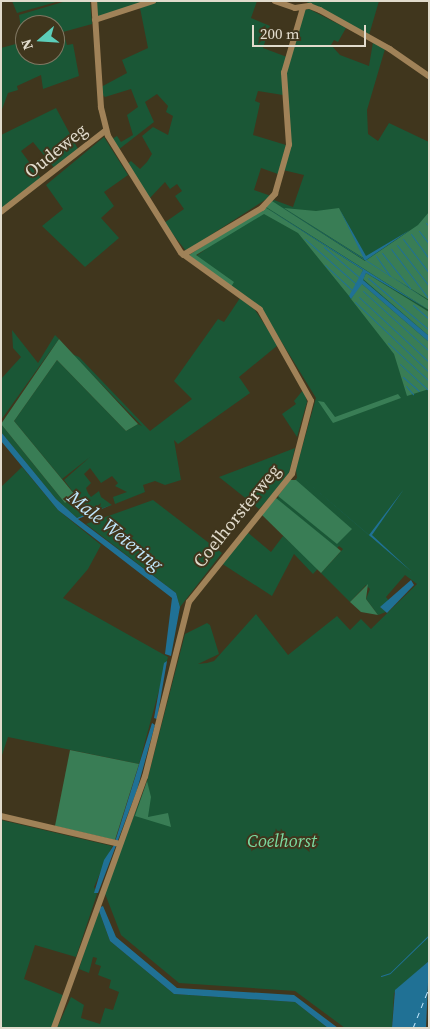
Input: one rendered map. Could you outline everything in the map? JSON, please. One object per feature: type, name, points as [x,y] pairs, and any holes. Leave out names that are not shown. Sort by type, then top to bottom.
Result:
[{"type":"street","name":"Coelhorsterweg","points":[[54,1028],[87,930],[146,772],[189,602],[292,474],[311,405],[307,388],[258,308],[183,255],[105,130],[94,1]]},
{"type":"street","points":[[95,20],[153,1]]},
{"type":"street","points":[[275,1],[303,8],[313,7],[355,29],[429,76]]},
{"type":"street","points":[[183,255],[262,208],[275,194],[289,145],[284,73],[303,8]]},
{"type":"street","name":"Oudeweg","points":[[1,212],[105,130]]},
{"type":"street","points":[[1,816],[120,844]]},
{"type":"green space","points":[[12,1],[60,1],[17,13]]},
{"type":"green space","points":[[66,1],[90,1],[92,24],[65,31],[65,15],[19,15]]},
{"type":"green space","points":[[95,1],[148,1],[98,18]]},
{"type":"green space","points":[[160,1],[257,1],[251,18],[270,26],[263,48],[287,57],[283,95],[258,91],[255,101],[260,103],[253,135],[286,145],[278,174],[261,168],[254,190],[271,196],[186,251],[164,223],[184,209],[175,196],[182,191],[177,184],[170,189],[165,182],[149,199],[127,164],[131,161],[140,169],[147,162],[152,154],[142,136],[153,127],[168,135],[173,116],[166,112],[168,106],[157,94],[145,102],[154,122],[118,150],[112,139],[117,136],[121,142],[133,135],[127,115],[138,107],[131,89],[105,97],[102,94],[101,87],[127,73],[122,60],[148,48],[140,8]]},
{"type":"green space","points":[[308,1],[379,1],[369,35],[307,4]]},
{"type":"green space","name":"Coelhorst","points":[[309,9],[346,28],[338,42],[334,40],[331,45],[340,55],[369,66],[373,42],[385,49],[367,110],[368,134],[378,141],[389,123],[429,142],[429,961],[394,993],[392,1028],[345,1028],[295,991],[179,983],[121,935],[104,891],[146,785],[185,634],[207,623],[210,625],[219,654],[198,664],[207,663],[214,661],[256,614],[288,655],[337,616],[350,630],[361,619],[371,629],[417,584],[405,575],[386,597],[390,602],[380,607],[386,612],[378,615],[366,599],[370,589],[366,585],[350,602],[321,573],[343,549],[339,546],[313,574],[294,554],[272,596],[221,563],[246,531],[271,552],[283,536],[294,546],[263,513],[297,478],[296,469],[316,398],[262,310],[192,259],[274,200],[293,207],[304,175],[283,170],[289,153],[286,73],[305,10]]},
{"type":"green space","points":[[65,38],[67,45],[73,44],[79,76],[43,89],[41,75],[17,86],[18,90],[8,93],[1,112],[1,48],[15,44],[15,65],[65,65]]},
{"type":"green space","points":[[56,108],[78,149],[56,170],[33,142],[21,151],[43,181],[1,209],[1,135]]},
{"type":"green space","points":[[104,137],[128,175],[104,192],[114,206],[101,218],[119,238],[85,267],[42,226],[63,209],[46,185]]},
{"type":"green space","points":[[272,201],[365,261],[418,225],[429,212],[429,300],[392,277],[429,301],[429,310],[266,207]]},
{"type":"green space","points":[[265,207],[363,270],[353,293],[349,296],[298,233],[264,214],[196,255],[234,282],[231,287],[189,255]]},
{"type":"green space","points":[[284,208],[316,211],[339,208],[365,259]]},
{"type":"green space","points":[[366,273],[429,312],[429,336],[363,279]]},
{"type":"green space","points":[[361,283],[429,342],[429,389],[407,396],[394,354],[351,299]]},
{"type":"green space","points":[[240,298],[255,310],[278,345],[239,377],[250,393],[178,444],[174,440],[181,480],[165,485],[155,481],[143,485],[145,492],[115,504],[113,497],[127,492],[115,486],[118,483],[112,476],[101,483],[90,468],[84,474],[91,483],[86,488],[88,493],[91,497],[99,491],[101,497],[112,505],[93,512],[81,501],[92,513],[77,518],[56,499],[1,432],[1,424],[65,503],[75,495],[78,499],[64,480],[90,457],[62,479],[14,421],[57,360],[126,431],[138,424],[142,426],[72,354],[79,357],[150,431],[192,399],[174,381],[218,319],[224,322]]},
{"type":"green space","points":[[12,330],[38,363],[55,335],[59,339],[1,420],[1,379],[21,357],[13,348]]},
{"type":"green space","points":[[59,339],[138,424],[126,431],[57,360],[14,421],[75,495],[65,503],[1,424]]},
{"type":"green space","points":[[304,389],[307,402],[297,437],[282,414],[296,404],[294,401]]},
{"type":"green space","points":[[398,394],[401,398],[333,423],[318,401],[324,402],[335,417]]},
{"type":"green space","points":[[295,448],[288,477],[259,509],[219,477]]},
{"type":"green space","points":[[22,467],[58,510],[101,545],[88,569],[63,598],[168,657],[139,764],[8,737],[1,758],[1,487]]},
{"type":"green space","points":[[290,480],[296,480],[352,529],[337,544],[278,496]]},
{"type":"green space","points":[[276,498],[341,551],[321,573],[261,514]]},
{"type":"green space","points":[[153,500],[222,553],[180,607],[176,593],[86,524]]},
{"type":"green space","points":[[368,584],[366,599],[378,615],[361,612],[350,602]]},
{"type":"green space","points":[[70,750],[139,764],[115,840],[55,826]]},
{"type":"green space","points":[[147,781],[151,797],[148,817],[168,813],[171,827],[135,816]]},
{"type":"green space","points":[[1,820],[112,846],[94,887],[97,894],[76,957],[35,945],[24,979],[65,996],[51,1028],[1,1028]]},
{"type":"green space","points":[[98,908],[110,941],[174,994],[295,1002],[328,1028],[57,1028],[71,997],[84,1005],[81,1018],[100,1024],[105,1008],[113,1010],[119,992],[109,988],[111,980],[98,975],[101,966],[95,964],[97,958],[93,957],[89,973],[79,969]]},
{"type":"water","points":[[272,201],[364,259],[340,210],[366,256],[410,230],[366,260],[429,301]]},
{"type":"water","points":[[265,207],[429,310],[366,273],[363,280],[429,336],[429,342],[362,284],[351,299],[349,296],[363,270]]},
{"type":"water","points":[[1,432],[56,499],[77,518],[91,512],[80,501],[93,512],[111,505],[78,519],[176,593],[180,607],[171,656],[165,654],[172,598],[58,510],[1,441]]},
{"type":"water","points":[[300,476],[369,535],[404,489],[372,535],[412,572]]},
{"type":"water","points":[[411,580],[414,585],[387,613],[380,607]]},
{"type":"water","points":[[167,661],[157,719],[154,718],[164,663]]},
{"type":"water","points":[[152,723],[155,725],[137,790],[98,893],[94,893],[104,860],[114,845]]},
{"type":"water","points":[[103,906],[116,937],[177,988],[294,995],[338,1028],[328,1028],[295,1002],[174,994],[110,941],[98,908]]},
{"type":"water","points":[[429,961],[426,1028],[392,1028],[395,990]]},
{"type":"waterway","points":[[426,223],[429,226]]},
{"type":"waterway","points":[[419,231],[429,244]]},
{"type":"waterway","points":[[411,234],[429,259]]},
{"type":"waterway","points":[[305,239],[357,285]]},
{"type":"waterway","points":[[403,239],[429,273]]},
{"type":"waterway","points":[[397,245],[429,286]]},
{"type":"waterway","points":[[324,247],[360,278]]},
{"type":"waterway","points":[[391,249],[429,299]]},
{"type":"waterway","points":[[382,253],[410,288]]},
{"type":"waterway","points":[[376,256],[390,276]]},
{"type":"waterway","points":[[325,265],[353,291]]},
{"type":"waterway","points":[[368,278],[429,330]]},
{"type":"waterway","points":[[363,291],[429,351]]},
{"type":"waterway","points":[[359,297],[429,362]]},
{"type":"waterway","points":[[355,302],[429,372]]},
{"type":"waterway","points":[[413,305],[429,319]]},
{"type":"waterway","points":[[388,343],[429,381]]},
{"type":"waterway","points":[[400,364],[427,389]]},
{"type":"waterway","points":[[403,377],[419,391]]},
{"type":"waterway","points":[[406,386],[413,394]]},
{"type":"waterway","points":[[381,976],[390,973],[429,935]]},
{"type":"ferry route","points":[[413,1028],[429,988]]},
{"type":"water label","name":"Male Wetering","points":[[115,531]]}]
